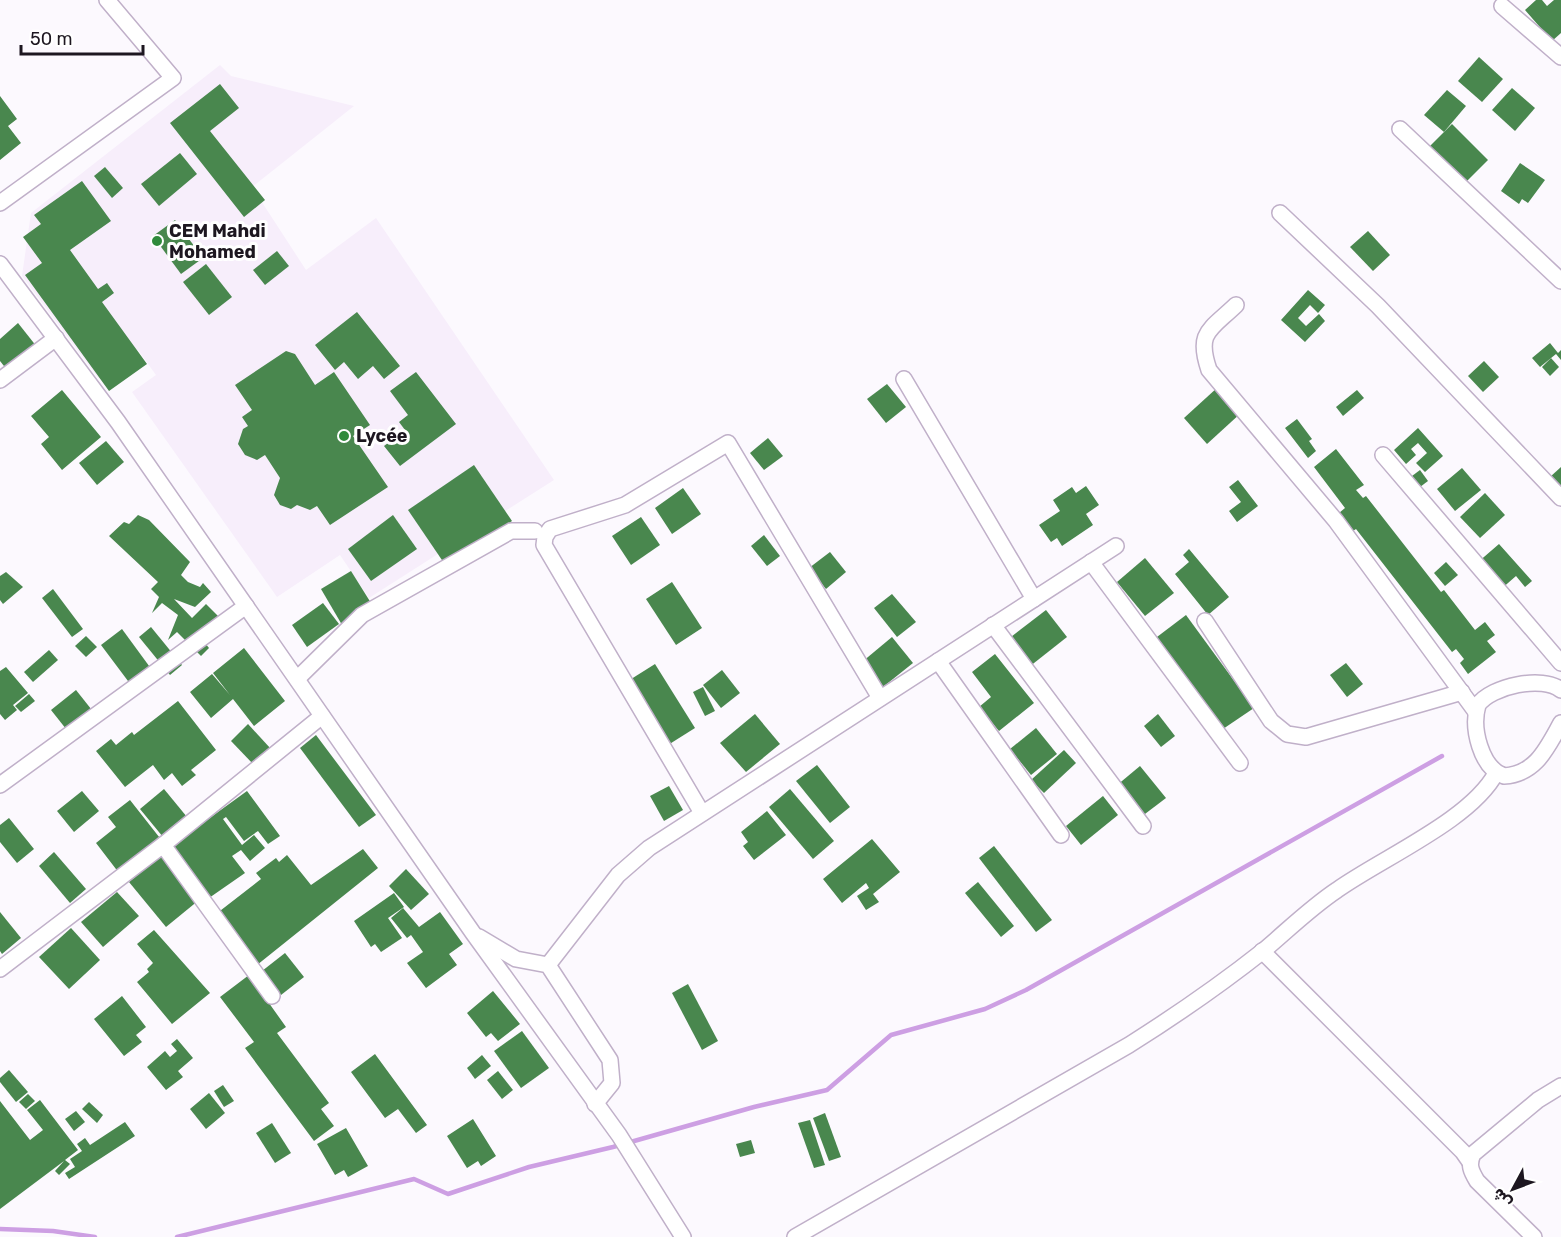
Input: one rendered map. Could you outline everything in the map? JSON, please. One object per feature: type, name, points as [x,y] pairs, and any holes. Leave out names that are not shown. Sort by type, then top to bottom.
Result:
[{"type":"street","points":[[0,203],[173,78],[107,0]]},
{"type":"street","points":[[1502,6],[1561,57]]},
{"type":"street","points":[[1400,129],[1561,281]]},
{"type":"street","points":[[1280,213],[1378,306],[1561,498]]},
{"type":"street","points":[[0,264],[118,422],[474,933],[595,1104],[620,1135],[683,1237]]},
{"type":"street","points":[[1236,305],[1205,335],[1202,350],[1209,370],[1336,521],[1462,692],[1476,712],[1485,761],[1496,773],[1514,775],[1532,766],[1546,752],[1561,723]]},
{"type":"street","points":[[0,380],[56,338]]},
{"type":"street","points":[[904,379],[1034,598]]},
{"type":"street","points":[[702,813],[544,545],[545,537],[550,530],[626,505],[728,444],[880,698]]},
{"type":"street","points":[[1383,455],[1561,663]]},
{"type":"street","points":[[297,679],[362,615],[511,531],[535,531]]},
{"type":"street","points":[[548,965],[618,875],[649,848],[1116,546]]},
{"type":"street","points":[[1091,562],[1240,763]]},
{"type":"street","points":[[0,785],[246,606]]},
{"type":"street","points":[[1204,621],[1272,721],[1287,734],[1306,737],[1322,730],[1462,692]]},
{"type":"street","points":[[993,625],[1143,826]]},
{"type":"street","points":[[938,661],[1061,835]]},
{"type":"street","points":[[1476,712],[1482,699],[1494,692],[1535,682],[1551,683],[1561,689]]},
{"type":"street","points":[[0,969],[163,844],[322,717]]},
{"type":"street","points":[[795,1237],[1129,1046],[1206,994],[1335,891],[1470,806],[1485,791],[1496,773]]},
{"type":"street","points":[[163,844],[272,996]]},
{"type":"street","points":[[474,933],[516,959],[548,965],[610,1060],[612,1083],[595,1104]]},
{"type":"street","points":[[1262,951],[1463,1152],[1470,1162]]},
{"type":"street","points":[[1534,1237],[1477,1181],[1471,1171],[1470,1162],[1473,1154],[1538,1100],[1561,1086]]},
{"type":"shaded area","name":"Lycée","points":[[220,65],[231,76],[354,106],[252,187],[306,270],[376,218],[554,480],[369,598],[340,555],[277,597],[132,392],[156,375],[138,350],[99,379],[22,276],[31,213]]},
{"type":"building","points":[[1536,0],[1542,0],[1547,6],[1554,0],[1561,0],[1561,33],[1552,41],[1525,10]]},
{"type":"building","points":[[1479,57],[1503,79],[1482,102],[1458,81]]},
{"type":"building","points":[[220,84],[239,108],[210,131],[265,200],[244,217],[170,123]]},
{"type":"building","points":[[1512,88],[1535,108],[1515,131],[1492,110]]},
{"type":"building","points":[[1447,90],[1466,106],[1444,132],[1424,115]]},
{"type":"building","points":[[0,96],[17,119],[8,126],[21,143],[0,160]]},
{"type":"building","points":[[1452,124],[1488,160],[1462,186],[1426,150]]},
{"type":"building","points":[[180,153],[197,174],[159,206],[141,184]]},
{"type":"building","points":[[1520,163],[1545,180],[1528,203],[1522,199],[1519,204],[1501,191]]},
{"type":"building","points":[[105,167],[123,188],[112,198],[94,176]]},
{"type":"building","points":[[82,181],[111,221],[70,250],[98,289],[107,283],[114,293],[102,302],[147,364],[109,391],[25,275],[42,263],[23,237],[41,224],[34,215]]},
{"type":"building","points":[[175,220],[203,258],[181,274],[153,236]]},
{"type":"building","points":[[1368,231],[1390,255],[1373,271],[1350,247]]},
{"type":"building","points":[[277,251],[289,266],[265,285],[253,270]]},
{"type":"building","points":[[206,264],[232,297],[209,315],[183,282]]},
{"type":"building","points":[[1308,290],[1325,305],[1318,313],[1310,305],[1298,318],[1306,326],[1319,314],[1325,321],[1305,342],[1281,320]]},
{"type":"building","points":[[357,312],[400,366],[384,379],[373,366],[358,379],[344,362],[335,370],[315,345]]},
{"type":"building","points":[[18,323],[37,347],[8,371],[0,361],[0,339]]},
{"type":"building","points":[[1550,343],[1558,353],[1561,350],[1561,360],[1556,354],[1540,367],[1532,358]]},
{"type":"building","points":[[286,351],[295,354],[315,385],[334,372],[370,425],[353,436],[388,487],[330,525],[317,506],[310,510],[297,505],[291,509],[280,505],[274,495],[280,478],[265,455],[257,460],[245,455],[238,444],[243,429],[248,426],[242,417],[252,410],[235,385]]},
{"type":"building","points":[[1551,358],[1559,367],[1550,376],[1542,367]]},
{"type":"building","points":[[1484,361],[1499,377],[1483,392],[1468,376]]},
{"type":"building","points":[[416,372],[456,424],[400,466],[384,446],[405,430],[399,422],[408,415],[390,391]]},
{"type":"building","points":[[887,384],[906,407],[886,423],[867,399]]},
{"type":"building","points":[[1218,387],[1242,412],[1207,444],[1184,418]]},
{"type":"building","points":[[62,390],[101,437],[62,470],[41,444],[49,437],[31,416]]},
{"type":"building","points":[[1357,390],[1364,398],[1343,416],[1336,407]]},
{"type":"building","points":[[1297,419],[1312,439],[1309,441],[1316,451],[1308,458],[1285,428]]},
{"type":"building","points":[[1418,428],[1443,456],[1425,472],[1416,463],[1427,453],[1418,443],[1411,449],[1416,455],[1406,464],[1394,450]]},
{"type":"building","points":[[768,438],[783,456],[764,470],[750,453]]},
{"type":"building","points":[[106,441],[124,462],[97,485],[79,463]]},
{"type":"building","points":[[1336,449],[1364,485],[1356,490],[1363,498],[1366,496],[1441,592],[1444,590],[1475,630],[1485,622],[1495,635],[1487,641],[1496,652],[1468,674],[1460,663],[1464,659],[1456,649],[1452,652],[1356,529],[1353,531],[1339,513],[1345,508],[1314,467]]},
{"type":"building","points":[[474,465],[512,521],[446,566],[408,510]]},
{"type":"building","points":[[1561,467],[1561,489],[1550,477]]},
{"type":"building","points":[[1462,468],[1481,490],[1455,511],[1437,489]]},
{"type":"building","points":[[1420,470],[1428,481],[1420,487],[1412,476]]},
{"type":"building","points":[[1238,480],[1258,506],[1237,522],[1229,511],[1241,502],[1229,487]]},
{"type":"building","points":[[1086,486],[1099,505],[1086,514],[1093,525],[1062,546],[1057,538],[1051,542],[1039,525],[1060,511],[1053,500],[1072,487],[1076,493]]},
{"type":"building","points":[[683,488],[701,514],[672,534],[655,508]]},
{"type":"building","points":[[1485,493],[1505,515],[1480,538],[1460,517]]},
{"type":"building","points":[[138,515],[149,520],[190,562],[181,575],[188,582],[200,587],[203,583],[211,592],[195,607],[174,599],[192,618],[206,604],[225,623],[205,643],[209,648],[201,656],[177,632],[168,640],[178,615],[162,603],[152,613],[159,597],[151,589],[158,582],[109,536],[124,522],[129,524]]},
{"type":"building","points":[[393,515],[417,549],[371,581],[348,549]]},
{"type":"building","points":[[641,517],[660,545],[631,565],[612,536]]},
{"type":"building","points":[[764,535],[780,556],[767,566],[751,546]]},
{"type":"building","points":[[1499,544],[1532,581],[1525,587],[1516,576],[1500,590],[1477,563]]},
{"type":"building","points":[[1189,549],[1229,597],[1208,615],[1175,574],[1189,562],[1183,555]]},
{"type":"building","points":[[830,552],[846,572],[826,589],[809,568]]},
{"type":"building","points":[[1145,558],[1174,593],[1145,616],[1117,582]]},
{"type":"building","points":[[1446,562],[1458,575],[1445,586],[1434,573]]},
{"type":"building","points":[[351,571],[376,611],[345,630],[321,589]]},
{"type":"building","points":[[6,572],[23,587],[3,604],[0,600],[0,576]]},
{"type":"building","points":[[672,582],[702,628],[676,645],[646,599]]},
{"type":"building","points":[[53,589],[83,629],[72,637],[42,598]]},
{"type":"building","points":[[892,594],[916,622],[897,637],[874,608]]},
{"type":"building","points":[[323,603],[339,624],[307,647],[292,625]]},
{"type":"building","points":[[1046,610],[1067,637],[1029,667],[1007,640]]},
{"type":"building","points":[[1186,615],[1254,708],[1220,731],[1153,640]]},
{"type":"building","points":[[151,627],[182,665],[170,675],[139,637]]},
{"type":"building","points":[[122,629],[152,670],[131,685],[101,645]]},
{"type":"building","points":[[86,636],[97,647],[86,657],[75,646]]},
{"type":"building","points":[[892,637],[913,663],[883,687],[862,662]]},
{"type":"building","points":[[244,648],[285,701],[254,726],[233,699],[211,718],[190,692],[212,674],[230,695],[213,673]]},
{"type":"building","points":[[49,650],[58,660],[33,682],[24,672]]},
{"type":"building","points":[[995,654],[1034,703],[999,731],[979,707],[991,697],[972,672]]},
{"type":"building","points":[[1346,663],[1363,684],[1347,697],[1330,675]]},
{"type":"building","points":[[655,664],[695,728],[668,745],[628,681]]},
{"type":"building","points":[[6,667],[28,693],[13,705],[17,710],[5,720],[0,714],[0,671]]},
{"type":"building","points":[[722,670],[740,693],[721,708],[703,685]]},
{"type":"building","points":[[703,687],[715,711],[705,716],[693,692]]},
{"type":"building","points":[[76,690],[99,719],[74,739],[51,710]]},
{"type":"building","points":[[29,694],[35,701],[21,712],[15,706]]},
{"type":"building","points":[[178,701],[216,750],[191,770],[196,775],[182,786],[172,773],[164,780],[153,765],[125,787],[96,751],[111,739],[116,745],[132,732],[134,735]]},
{"type":"building","points":[[755,714],[780,744],[746,772],[720,743]]},
{"type":"building","points":[[1158,714],[1175,736],[1161,747],[1144,726]]},
{"type":"building","points":[[248,724],[271,749],[254,765],[231,741]]},
{"type":"building","points":[[1036,728],[1057,754],[1031,775],[1010,749]]},
{"type":"building","points":[[316,735],[376,815],[359,827],[300,748]]},
{"type":"building","points":[[1064,750],[1076,763],[1044,793],[1031,780]]},
{"type":"building","points":[[817,765],[850,807],[830,823],[796,781]]},
{"type":"building","points":[[1140,766],[1166,798],[1141,817],[1116,786]]},
{"type":"building","points":[[669,786],[683,810],[664,821],[650,796]]},
{"type":"building","points":[[164,789],[187,817],[163,837],[140,809]]},
{"type":"building","points":[[790,789],[834,841],[813,859],[769,807]]},
{"type":"building","points":[[82,791],[99,811],[74,832],[57,811]]},
{"type":"building","points":[[247,791],[280,836],[268,844],[258,831],[244,841],[226,817],[223,819],[242,845],[254,835],[265,848],[250,861],[241,850],[232,856],[245,873],[209,898],[171,846]]},
{"type":"building","points":[[1103,796],[1118,815],[1081,845],[1066,826]]},
{"type":"building","points":[[130,800],[163,842],[119,873],[96,843],[116,827],[108,817]]},
{"type":"building","points":[[767,811],[786,835],[754,860],[743,846],[748,842],[741,832]]},
{"type":"building","points":[[9,818],[34,849],[17,863],[0,842],[0,825]]},
{"type":"building","points":[[872,839],[900,872],[873,894],[879,902],[866,910],[857,896],[869,888],[866,883],[842,903],[823,879]]},
{"type":"building","points":[[994,846],[1052,920],[1036,932],[979,858]]},
{"type":"building","points":[[363,849],[378,868],[257,965],[216,914],[261,879],[256,873],[276,858],[279,862],[287,855],[311,885]]},
{"type":"building","points":[[54,852],[86,889],[70,903],[39,866]]},
{"type":"building","points":[[162,854],[199,900],[166,927],[129,882]]},
{"type":"building","points":[[406,869],[429,894],[411,910],[389,886]]},
{"type":"building","points":[[978,882],[1014,926],[1001,937],[965,893]]},
{"type":"building","points":[[117,892],[139,916],[103,947],[81,922]]},
{"type":"building","points":[[394,893],[404,907],[388,918],[402,938],[381,952],[375,944],[371,947],[354,921]]},
{"type":"building","points":[[403,908],[419,927],[440,912],[463,944],[449,954],[457,965],[426,988],[407,963],[423,952],[411,935],[407,938],[391,918]]},
{"type":"building","points":[[0,912],[21,938],[2,954],[0,951]]},
{"type":"building","points":[[71,928],[100,960],[69,989],[39,957]]},
{"type":"building","points":[[154,930],[210,993],[172,1024],[137,982],[149,972],[147,969],[153,963],[137,944]]},
{"type":"building","points":[[285,953],[304,977],[281,995],[262,971]]},
{"type":"building","points":[[249,975],[286,1027],[277,1033],[329,1103],[321,1109],[334,1126],[314,1141],[245,1048],[254,1042],[220,997]]},
{"type":"building","points":[[688,984],[718,1041],[702,1050],[672,993]]},
{"type":"building","points":[[493,991],[520,1024],[498,1041],[491,1033],[486,1037],[467,1013]]},
{"type":"building","points":[[122,996],[146,1027],[136,1035],[142,1042],[124,1056],[94,1019]]},
{"type":"building","points":[[522,1031],[549,1068],[521,1088],[494,1051]]},
{"type":"building","points":[[177,1039],[193,1058],[178,1071],[183,1077],[166,1090],[147,1067],[165,1051],[170,1057],[177,1051],[171,1044]]},
{"type":"building","points":[[375,1054],[427,1125],[416,1133],[398,1109],[385,1118],[351,1072]]},
{"type":"building","points":[[482,1055],[491,1066],[475,1079],[467,1068]]},
{"type":"building","points":[[9,1070],[28,1092],[16,1102],[0,1082],[0,1078]]},
{"type":"building","points":[[498,1071],[513,1090],[502,1099],[487,1080]]},
{"type":"building","points":[[223,1085],[234,1101],[224,1107],[214,1091]]},
{"type":"building","points":[[209,1093],[225,1113],[206,1129],[190,1109]]},
{"type":"building","points":[[28,1094],[35,1101],[26,1109],[19,1102]]},
{"type":"building","points":[[40,1100],[78,1150],[65,1160],[70,1164],[59,1175],[55,1171],[64,1161],[0,1209],[0,1101],[30,1140],[43,1130],[27,1110]]},
{"type":"building","points":[[89,1102],[103,1115],[97,1123],[82,1109]]},
{"type":"building","points":[[76,1111],[85,1122],[74,1131],[65,1119]]},
{"type":"building","points":[[825,1113],[841,1157],[829,1161],[813,1118]]},
{"type":"building","points":[[473,1119],[496,1156],[481,1166],[478,1161],[467,1168],[447,1136]]},
{"type":"building","points":[[810,1120],[825,1165],[814,1168],[798,1123]]},
{"type":"building","points":[[125,1122],[135,1136],[69,1179],[65,1173],[75,1167],[70,1159],[82,1151],[77,1144],[85,1138],[90,1145]]},
{"type":"building","points":[[272,1123],[291,1153],[275,1163],[256,1133]]},
{"type":"building","points":[[346,1128],[368,1166],[348,1177],[344,1170],[335,1175],[317,1144]]},
{"type":"building","points":[[751,1140],[755,1153],[740,1157],[736,1144]]},
{"type":"waterway","points":[[177,1237],[414,1179],[448,1194],[529,1167],[613,1147],[754,1107],[827,1090],[891,1035],[985,1009],[1026,990],[1442,756]]},
{"type":"waterway","points":[[0,1229],[53,1231],[95,1237]]},
{"type":"place","name":"CEM Mahdi Mohamed","points":[[157,241]]},
{"type":"place","name":"Lycée","points":[[344,436]]}]
